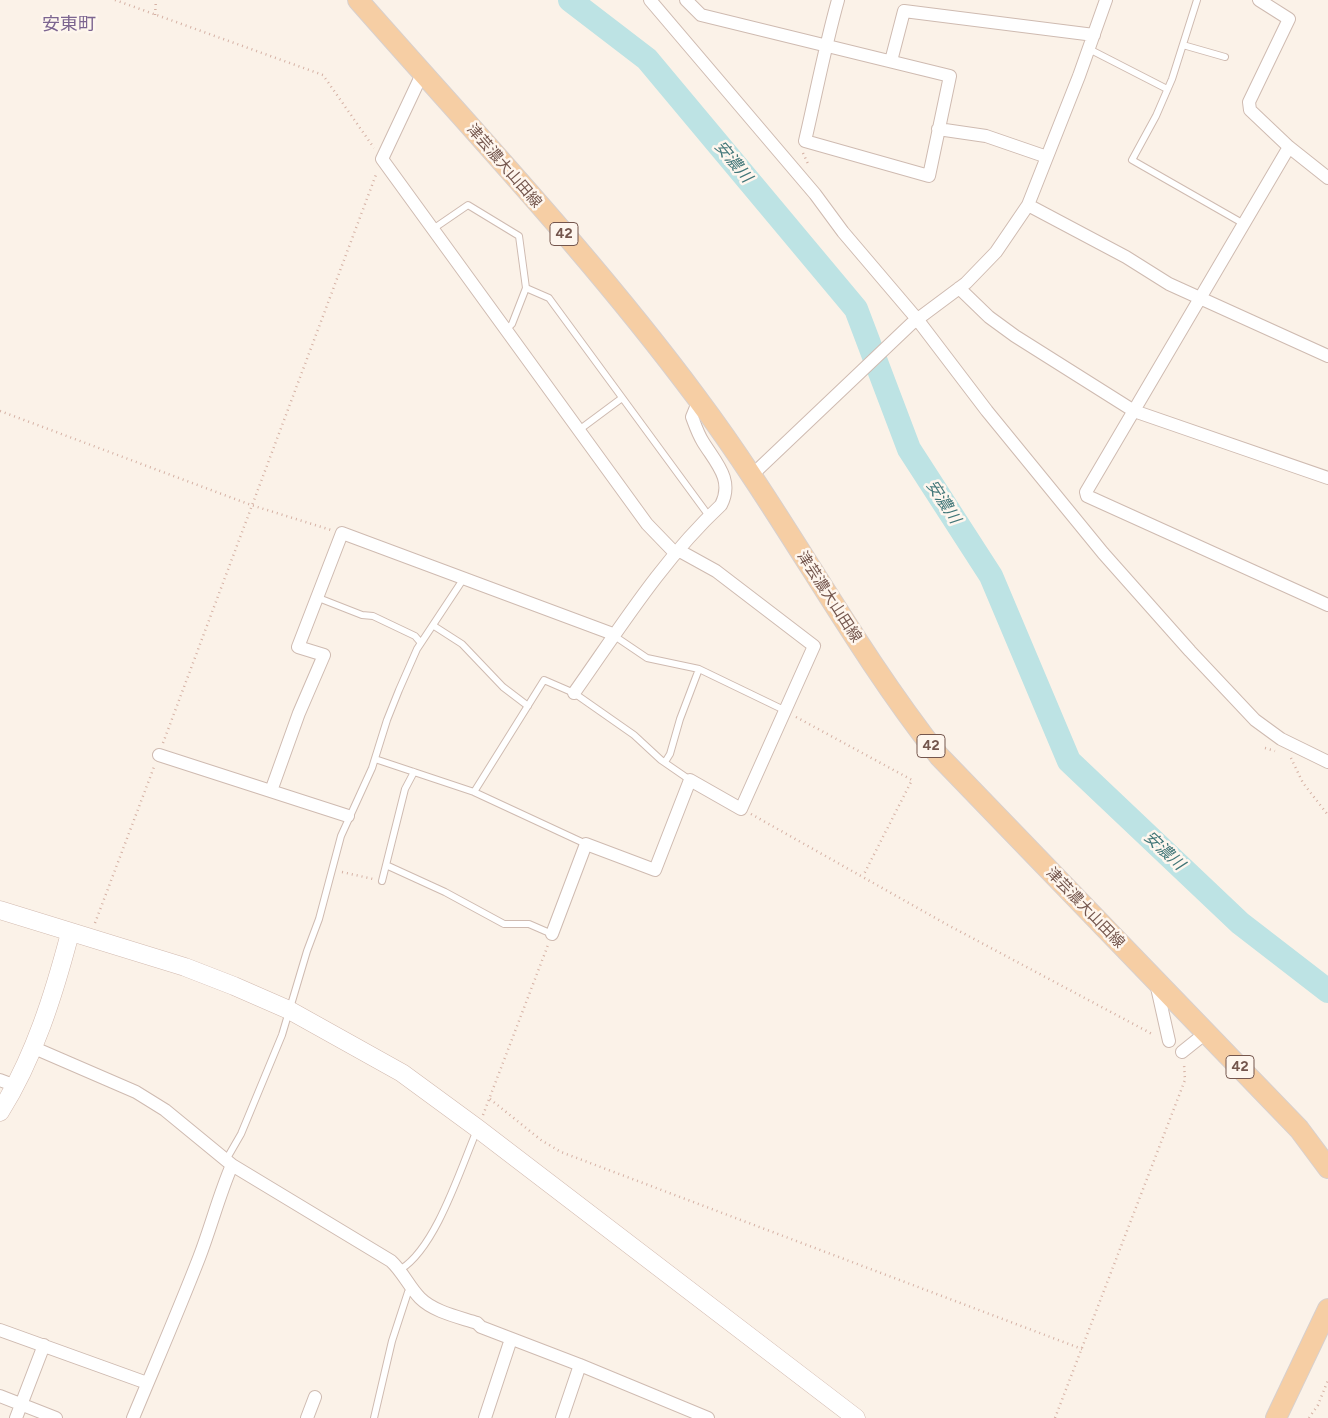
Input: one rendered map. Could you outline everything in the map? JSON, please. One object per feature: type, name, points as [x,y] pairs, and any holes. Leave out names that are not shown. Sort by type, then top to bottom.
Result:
[{"type":"main road","name":"津芸濃大山田線","points":[[358,0],[580,252],[755,472],[892,694],[939,756],[1207,1032],[1299,1129],[1326,1162]]},
{"type":"main road","points":[[1276,1418],[1328,1309]]},
{"type":"street","points":[[650,0],[740,103],[815,194],[914,322],[1103,553],[1242,708],[1281,739],[1328,762]]},
{"type":"street","points":[[686,0],[701,15],[827,45],[950,76],[929,176],[805,141],[827,45],[838,0]]},
{"type":"street","points":[[755,472],[914,322],[960,288],[996,252],[1028,205],[1106,0]]},
{"type":"street","points":[[1259,0],[1289,19],[1249,102],[1250,110],[1289,147],[1328,178]]},
{"type":"street","points":[[891,61],[904,11],[1094,35]]},
{"type":"street","points":[[422,74],[382,159],[647,524],[677,552],[716,571],[814,646],[741,809],[690,780],[655,870],[586,844],[552,934]]},
{"type":"street","points":[[938,129],[986,136],[1047,158]]},
{"type":"street","points":[[1289,147],[1086,492],[1087,496],[1328,605]]},
{"type":"street","points":[[1028,205],[1126,257],[1199,300],[1210,302],[1328,356]]},
{"type":"street","points":[[960,288],[989,317],[1015,336],[1134,411],[1328,478]]},
{"type":"street","points":[[574,693],[613,634],[684,541],[720,505],[727,490],[726,480],[703,442],[692,417],[699,400]]},
{"type":"street","points":[[271,791],[299,713],[324,655],[298,646],[342,534],[613,634]]},
{"type":"street","points":[[159,755],[348,816]]},
{"type":"street","points":[[0,910],[185,967],[289,1010],[402,1073],[478,1128],[856,1418]]},
{"type":"street","points":[[0,1112],[8,1083],[32,1048],[58,977],[70,933]]},
{"type":"street","points":[[1156,980],[1169,1041]]},
{"type":"street","points":[[1182,1052],[1207,1032]]},
{"type":"street","points":[[32,1048],[136,1092],[165,1110],[229,1162],[392,1261],[400,1269],[419,1298],[430,1305],[580,1365],[686,1414],[708,1418]]},
{"type":"street","points":[[133,1418],[199,1258],[220,1201],[229,1162]]},
{"type":"street","points":[[0,1330],[147,1383]]},
{"type":"street","points":[[485,1418],[511,1339]]},
{"type":"street","points":[[16,1418],[44,1345]]},
{"type":"street","points":[[562,1418],[580,1365]]},
{"type":"street","points":[[0,1396],[56,1418]]},
{"type":"street","points":[[307,1418],[315,1397]]},
{"type":"lane","points":[[1197,0],[1167,89],[1132,160],[1244,224]]},
{"type":"lane","points":[[1183,45],[1225,57]]},
{"type":"lane","points":[[1089,48],[1167,89]]},
{"type":"lane","points":[[433,230],[468,206],[517,233],[521,240],[526,288],[512,324],[506,330]]},
{"type":"lane","points":[[526,288],[550,298],[709,516]]},
{"type":"lane","points":[[579,430],[622,398]]},
{"type":"lane","points":[[229,1162],[282,1035],[307,951],[320,919],[348,816],[355,807],[375,759],[386,720],[422,643],[464,578]]},
{"type":"lane","points":[[316,597],[362,615],[373,616],[415,636],[422,643]]},
{"type":"lane","points":[[434,626],[462,644],[503,687],[528,706]]},
{"type":"lane","points":[[613,634],[647,658],[699,669],[784,710]]},
{"type":"lane","points":[[664,762],[670,754],[680,718],[699,669]]},
{"type":"lane","points":[[474,792],[544,680],[574,693],[634,735],[664,762],[690,780]]},
{"type":"lane","points":[[375,759],[474,792],[586,844]]},
{"type":"lane","points":[[382,881],[406,789],[414,772]]},
{"type":"lane","points":[[386,865],[445,892],[504,924],[529,924],[552,934]]},
{"type":"lane","points":[[400,1269],[412,1262],[430,1238],[478,1128]]},
{"type":"lane","points":[[374,1418],[395,1332],[408,1292],[413,1288]]},
{"type":"path","points":[[89,938],[382,159],[323,76],[115,0]]},
{"type":"path","points":[[154,15],[156,0]]},
{"type":"path","points":[[0,411],[252,505],[342,534]]},
{"type":"path","points":[[784,710],[912,780],[863,876]]},
{"type":"path","points":[[1290,753],[1293,766],[1303,783],[1328,815]]},
{"type":"path","points":[[741,809],[946,924],[1148,1032],[1169,1041]]},
{"type":"path","points":[[332,870],[382,881]]},
{"type":"path","points":[[552,934],[490,1099],[541,1140],[561,1152],[1082,1350]]},
{"type":"path","points":[[1054,1418],[1082,1350],[1185,1080],[1182,1052]]},
{"type":"path","points":[[1309,1418],[1318,1405],[1328,1380]]},
{"type":"waterway","name":"安濃川","points":[[570,0],[647,59],[856,309],[909,449],[991,576],[1069,761],[1240,923],[1328,991]]},
{"type":"district","name":"安東町","points":[[69,25]]}]
